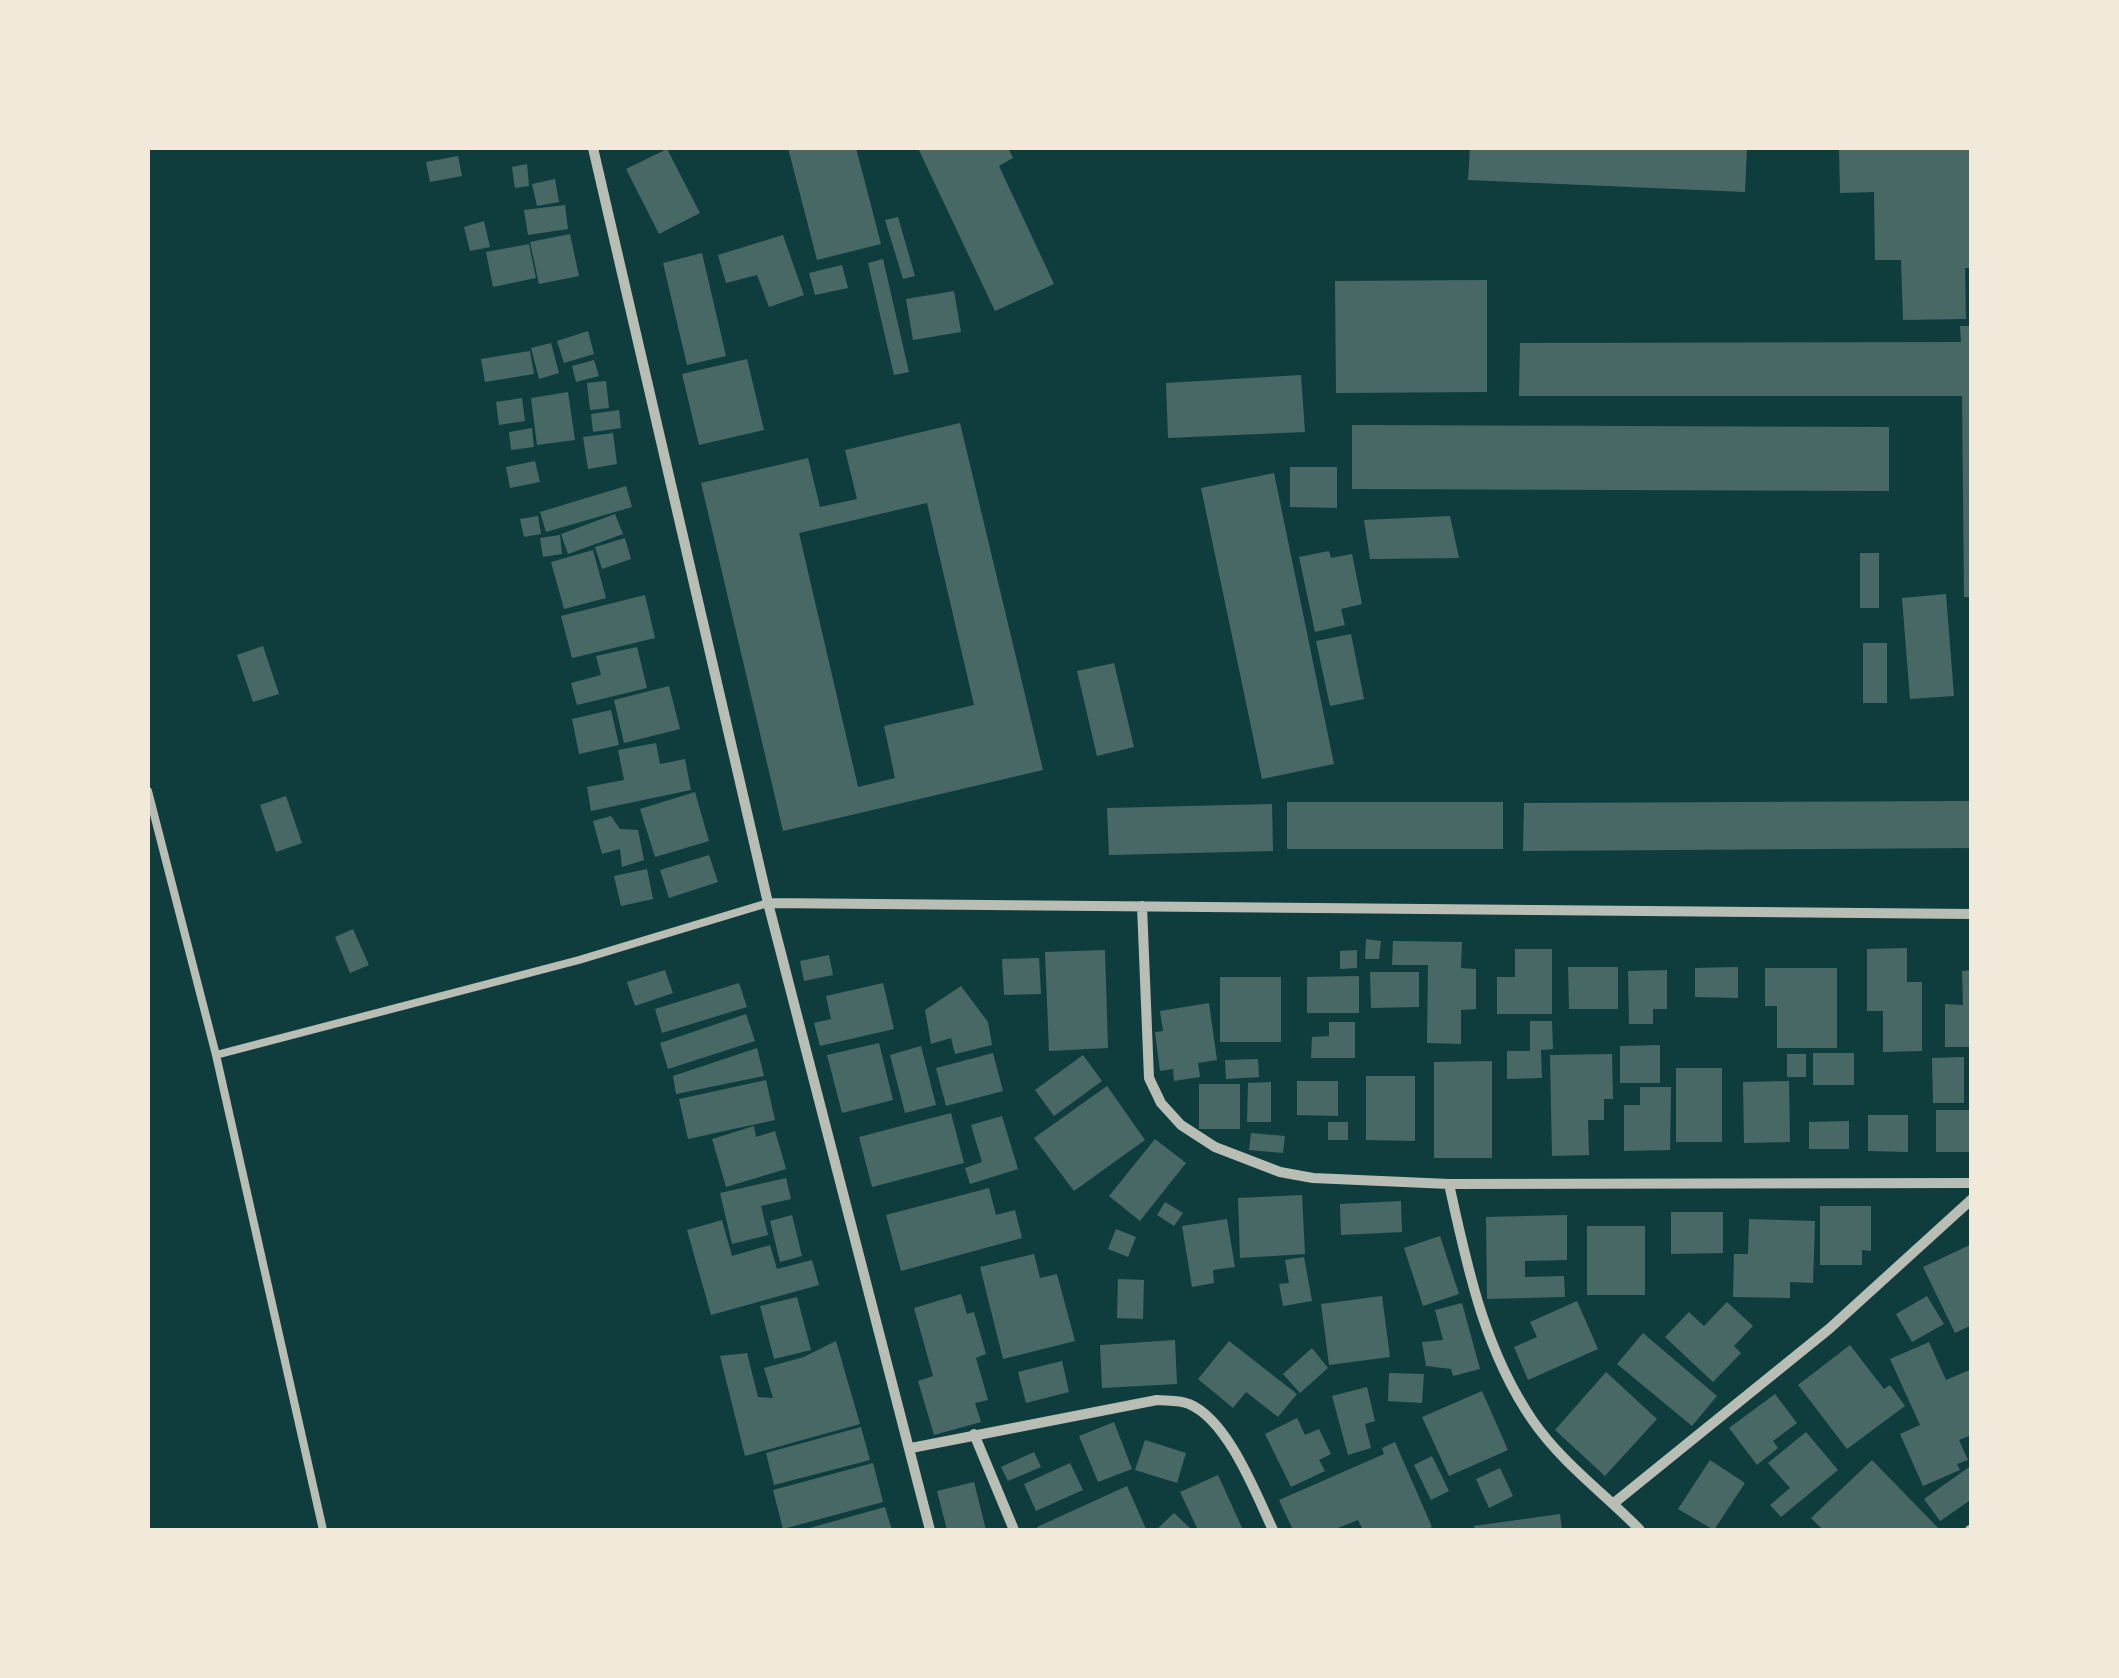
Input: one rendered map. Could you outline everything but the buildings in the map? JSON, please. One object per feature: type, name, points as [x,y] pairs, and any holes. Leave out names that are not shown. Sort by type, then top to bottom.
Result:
[{"type":"street","points":[[593,148],[768,903],[930,1530]]},
{"type":"street","points":[[768,903],[1972,914]]},
{"type":"street","points":[[1142,906],[1149,1078],[1161,1103],[1181,1125],[1215,1147],[1280,1172],[1313,1178],[1449,1184],[1972,1183]]},
{"type":"street","points":[[1449,1184],[1474,1296],[1506,1376],[1534,1422],[1568,1461],[1640,1530]]},
{"type":"street","points":[[1614,1503],[1817,1339],[1972,1199]]},
{"type":"street","points":[[911,1448],[1157,1400],[1187,1403],[1208,1416],[1221,1433],[1249,1477],[1273,1530]]},
{"type":"street","points":[[974,1434],[1014,1530]]},
{"type":"lane","points":[[148,791],[216,1055],[323,1530]]},
{"type":"lane","points":[[216,1055],[579,960],[768,903]]}]
